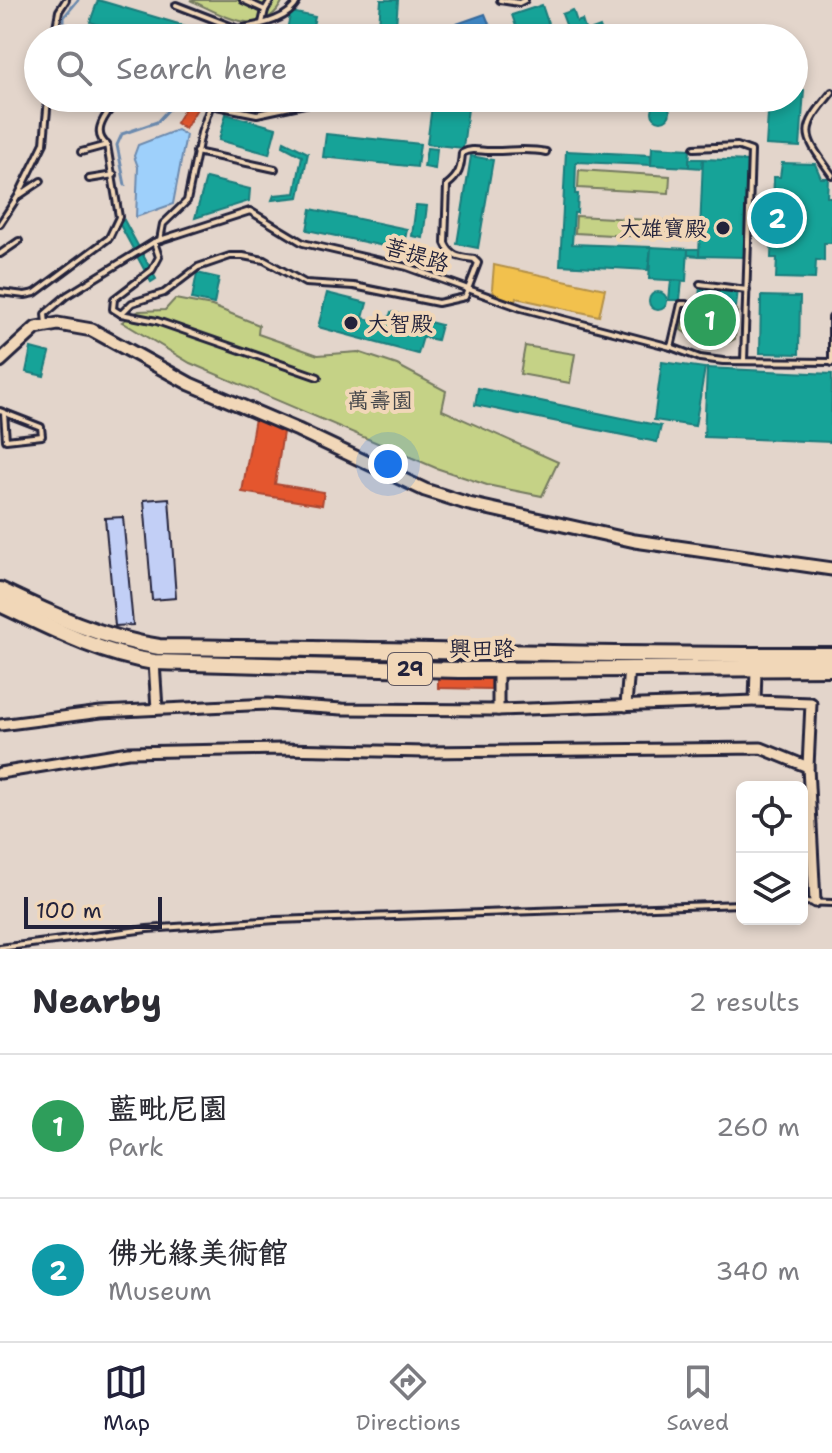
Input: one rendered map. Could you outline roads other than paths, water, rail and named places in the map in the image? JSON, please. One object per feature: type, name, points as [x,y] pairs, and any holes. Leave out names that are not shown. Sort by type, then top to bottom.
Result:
[{"type":"main road","name":"興田路","points":[[0,590],[87,629],[123,641],[159,647],[517,652],[756,670],[832,668]]},
{"type":"main road","name":"興田路","points":[[0,604],[86,645],[122,657],[154,662],[518,670],[629,662],[832,655]]},
{"type":"main road","points":[[373,649],[374,669]]},
{"type":"main road","points":[[517,652],[518,670]]},
{"type":"street","points":[[0,361],[36,328],[58,324],[92,330],[190,384],[298,430],[425,490],[483,508],[635,541],[832,569]]},
{"type":"street","points":[[154,662],[157,709]]},
{"type":"street","points":[[626,706],[629,662]]},
{"type":"street","points":[[498,670],[498,710]]},
{"type":"street","points":[[755,701],[756,670]]},
{"type":"street","points":[[0,725],[101,712],[268,704],[342,709],[498,710],[755,701],[811,703],[808,767],[815,902]]},
{"type":"street","points":[[0,773],[128,752],[281,749],[425,752],[761,748],[808,767]]},
{"type":"lane","points":[[57,24],[59,11],[66,0]]},
{"type":"lane","points":[[243,0],[265,10]]},
{"type":"lane","points":[[261,24],[271,0]]},
{"type":"lane","points":[[263,24],[280,17],[297,5],[298,0]]},
{"type":"lane","points":[[500,0],[519,3],[525,0]]},
{"type":"lane","points":[[176,5],[225,24]]},
{"type":"lane","points":[[832,92],[809,120],[808,135],[832,175]]},
{"type":"lane","points":[[0,224],[18,196],[44,143],[47,112]]},
{"type":"lane","points":[[0,292],[35,293],[109,238],[119,217],[114,175],[107,145],[99,131],[108,112]]},
{"type":"lane","points":[[209,112],[196,152],[187,201],[163,224],[157,241],[159,257],[152,270],[114,299],[113,309],[121,314],[157,321],[318,377]]},
{"type":"lane","points":[[247,112],[266,112]]},
{"type":"lane","points":[[81,152],[107,145]]},
{"type":"lane","points":[[694,148],[737,146],[751,151],[744,361]]},
{"type":"lane","points":[[121,314],[132,303],[164,293],[198,267],[230,256],[264,260],[305,283],[354,286],[438,303],[465,297],[478,265],[477,260],[455,256],[448,251],[445,243],[447,185],[456,178],[462,153],[471,149],[491,152],[526,148],[546,152]]},
{"type":"lane","points":[[196,152],[275,169]]},
{"type":"lane","points":[[89,179],[114,175]]},
{"type":"lane","points":[[18,196],[41,181]]},
{"type":"lane","name":"菩提路","points":[[157,241],[250,211],[303,243],[407,267],[433,279],[468,288],[521,308],[671,347],[700,358],[832,362]]},
{"type":"lane","points":[[0,254],[19,241]]},
{"type":"lane","points":[[47,326],[45,314],[66,296],[157,241]]},
{"type":"lane","points":[[700,284],[747,290]]},
{"type":"lane","points":[[671,347],[681,304],[686,304]]},
{"type":"lane","points":[[832,318],[832,362]]},
{"type":"lane","points":[[2,412],[41,427],[42,436],[6,440],[2,412]]},
{"type":"lane","points":[[808,902],[832,903]]},
{"type":"lane","points":[[0,948],[147,929],[276,920],[736,904]]},
{"type":"water","points":[[177,130],[186,135],[173,204],[136,217],[138,167],[134,156],[138,145]]},
{"type":"waterway","points":[[64,24],[64,17],[78,0]]},
{"type":"waterway","points":[[125,185],[117,145],[122,134],[157,122],[166,112]]},
{"type":"place","name":"佛光緣美術館","points":[[777,218]]},
{"type":"place","name":"大雄寶殿","points":[[723,228]]},
{"type":"place","name":"藍毗尼園","points":[[710,320]]},
{"type":"place","name":"大智殿","points":[[351,323]]},
{"type":"park label","name":"萬壽園","points":[[380,400]]}]
